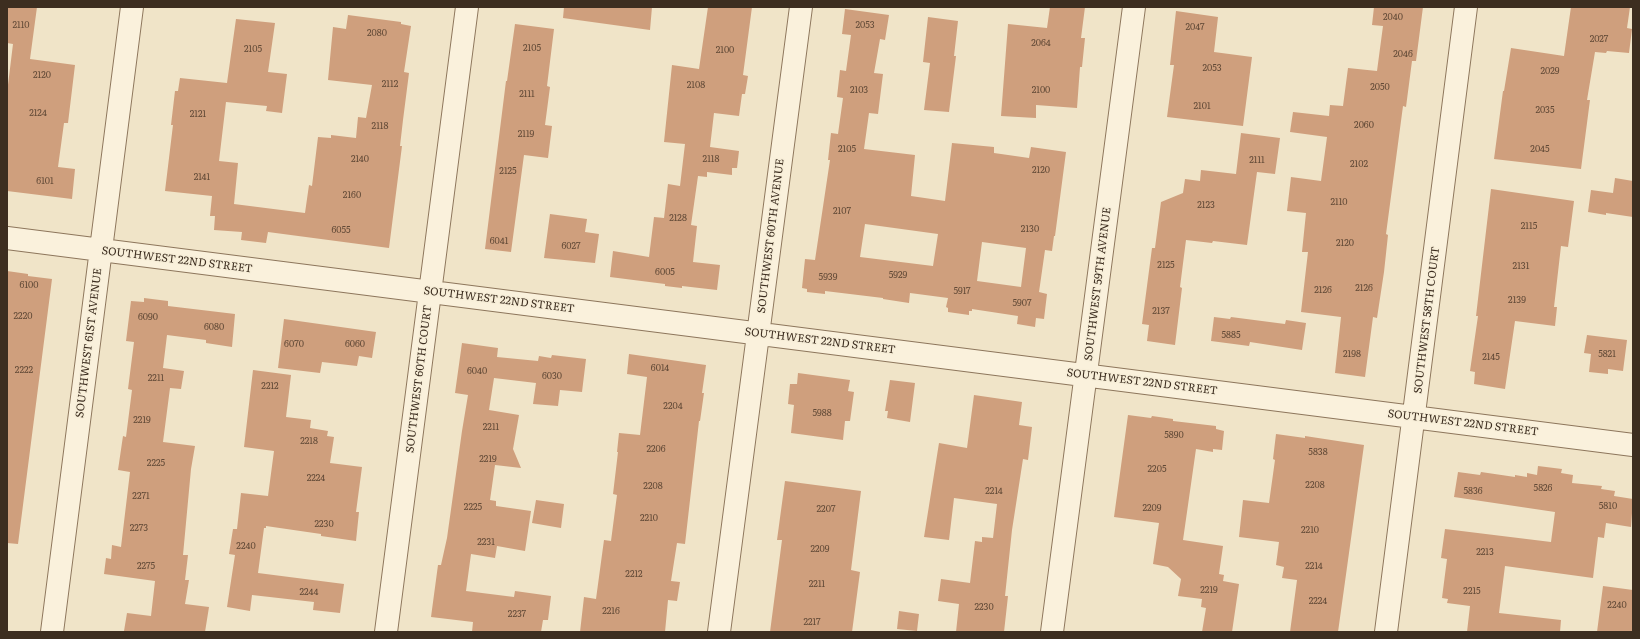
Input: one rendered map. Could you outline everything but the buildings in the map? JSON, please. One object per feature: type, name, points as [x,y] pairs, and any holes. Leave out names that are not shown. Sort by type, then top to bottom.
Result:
[{"type":"street","name":"SOUTHWEST 61ST AVENUE","points":[[52,632],[132,7]]},
{"type":"street","name":"SOUTHWEST 60TH COURT","points":[[386,632],[467,7]]},
{"type":"street","name":"SOUTHWEST 60TH AVENUE","points":[[719,632],[801,7]]},
{"type":"street","name":"SOUTHWEST 59TH AVENUE","points":[[1052,632],[1134,7]]},
{"type":"street","name":"SOUTHWEST 58TH COURT","points":[[1386,632],[1466,7]]},
{"type":"street","name":"SOUTHWEST 22ND STREET","points":[[7,238],[1086,374],[1414,418],[1633,445]]}]
